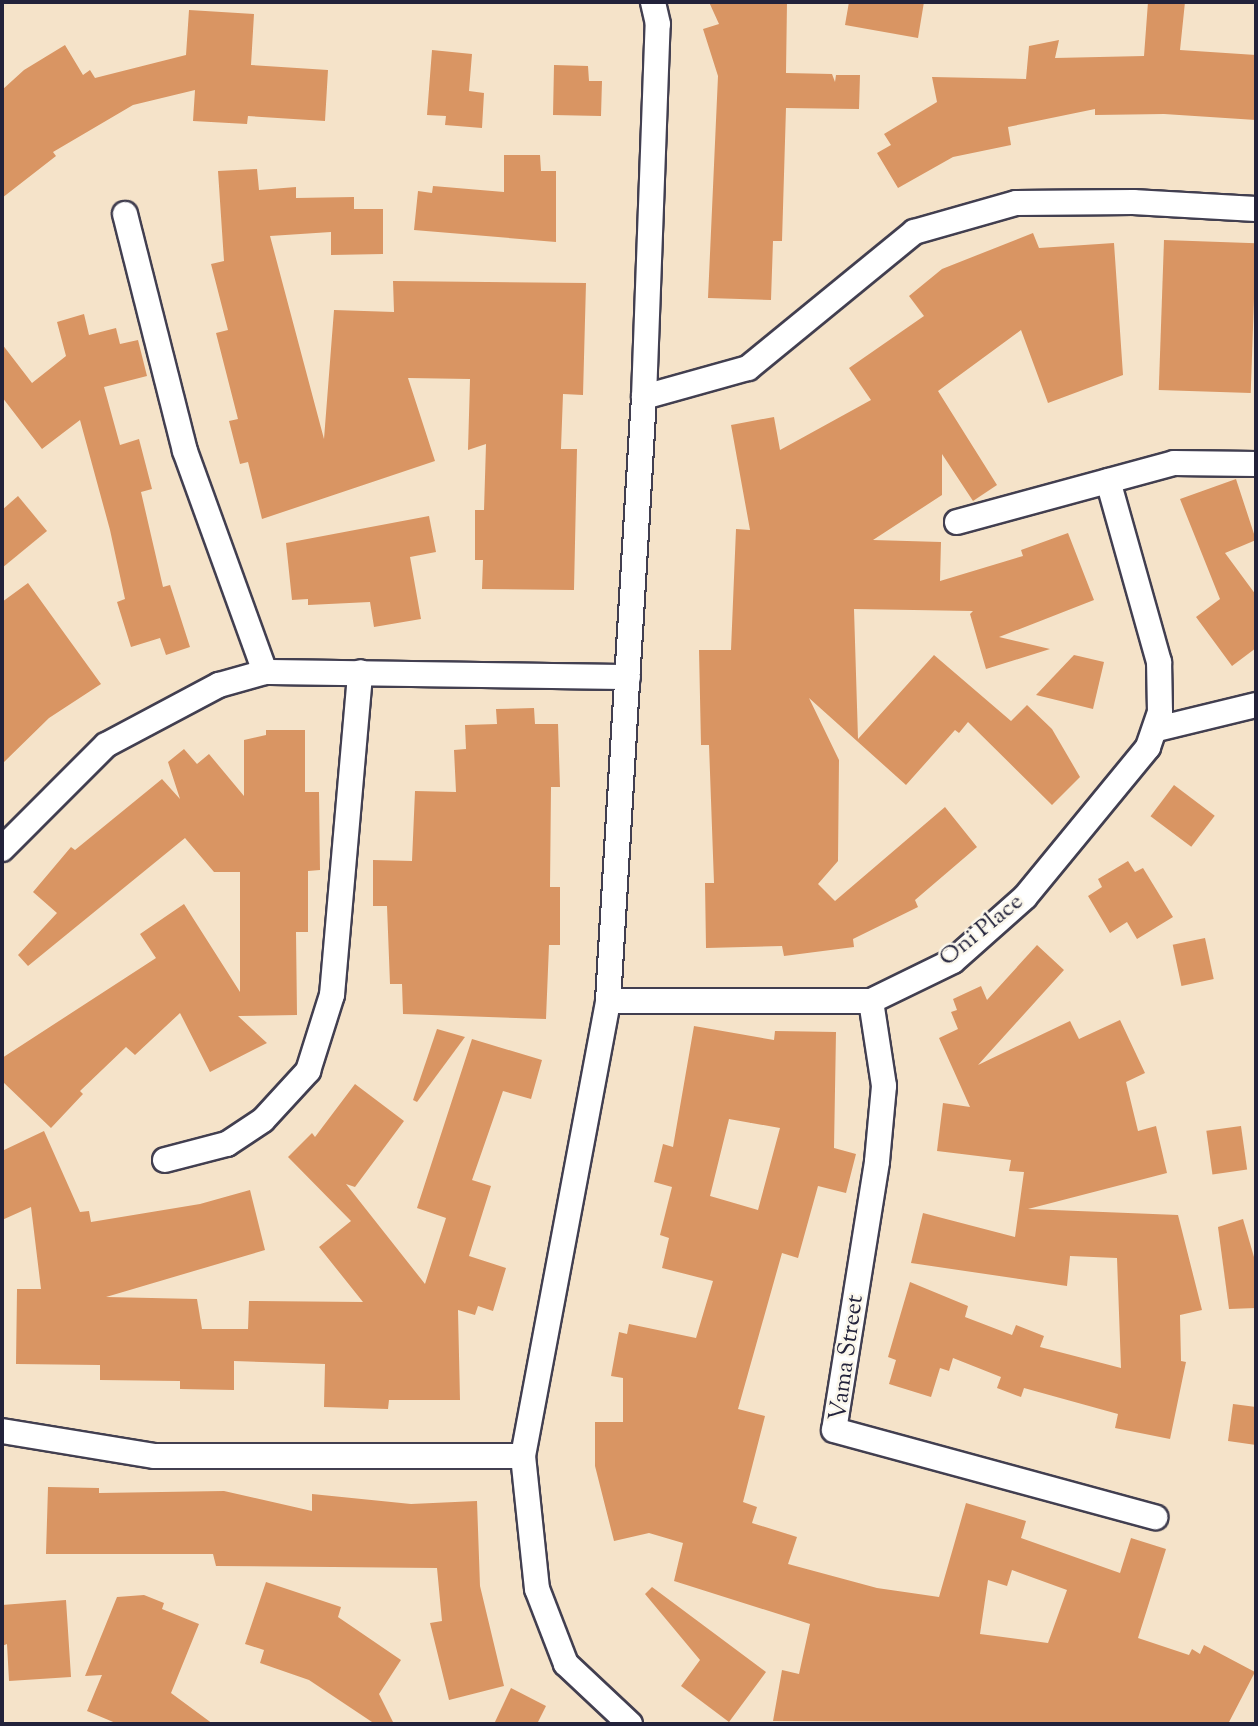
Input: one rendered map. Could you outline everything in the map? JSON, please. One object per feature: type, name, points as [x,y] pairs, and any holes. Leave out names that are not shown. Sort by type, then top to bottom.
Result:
[{"type":"street","points":[[613,1720],[566,1664],[537,1589],[523,1456],[608,1001],[644,397],[658,24],[653,2]]},
{"type":"street","points":[[644,397],[748,368],[914,232],[1016,203],[1133,202],[1256,209]]},
{"type":"street","points":[[125,214],[185,451],[265,672]]},
{"type":"street","points":[[957,523],[1174,463],[1256,464]]},
{"type":"street","points":[[1108,481],[1159,662],[1163,692],[1157,729],[1256,705]]},
{"type":"street","points":[[2,849],[106,746],[151,717],[219,685],[265,672],[628,677]]},
{"type":"street","points":[[165,1160],[227,1144],[263,1120],[308,1071],[332,995],[360,672]]},
{"type":"street","name":"Oni Place","points":[[608,1001],[871,1001],[953,961],[1025,897],[1148,747],[1157,729]]},
{"type":"street","name":"Vama Street","points":[[871,1001],[884,1086],[877,1162],[834,1430],[1155,1517]]},
{"type":"street","points":[[2,1431],[155,1456],[523,1456]]},
{"type":"building","points":[[709,2],[787,2],[786,73],[832,74],[835,82],[836,75],[860,75],[859,109],[786,108],[782,241],[773,241],[771,300],[708,298],[718,76],[703,29],[719,24]]},
{"type":"building","points":[[849,2],[924,2],[918,38],[845,25]]},
{"type":"building","points":[[1148,2],[1185,2],[1180,50],[1256,55],[1256,120],[1164,114],[1095,115],[1095,109],[1008,127],[1011,145],[953,157],[898,188],[877,153],[891,145],[884,134],[937,102],[932,77],[1026,79],[1029,46],[1059,40],[1055,58],[1144,56]]},
{"type":"building","points":[[189,10],[254,14],[251,65],[328,70],[325,121],[248,116],[247,124],[193,121],[195,90],[133,105],[53,152],[56,156],[2,198],[2,90],[24,70],[65,45],[83,75],[90,70],[95,78],[186,55]]},
{"type":"building","points":[[432,50],[472,54],[469,91],[484,93],[482,128],[445,125],[446,116],[427,115]]},
{"type":"building","points":[[554,65],[588,66],[589,81],[602,81],[601,116],[553,115]]},
{"type":"building","points":[[504,155],[540,155],[541,171],[556,171],[556,242],[414,230],[418,191],[432,193],[433,186],[504,192]]},
{"type":"building","points":[[257,169],[259,190],[296,187],[296,198],[354,197],[354,209],[383,209],[383,254],[331,255],[331,232],[270,236],[324,439],[334,310],[394,312],[393,281],[586,283],[583,395],[563,394],[561,449],[577,449],[574,590],[482,589],[483,560],[475,560],[475,510],[484,510],[486,444],[468,450],[470,379],[408,378],[435,461],[262,519],[248,462],[240,464],[229,421],[238,419],[216,333],[228,330],[211,264],[224,261],[218,171]]},
{"type":"building","points":[[1033,233],[1039,248],[1114,243],[1123,375],[1048,403],[1021,330],[938,391],[997,485],[973,501],[942,454],[942,495],[873,540],[941,542],[940,581],[1023,556],[1021,550],[1068,533],[1094,600],[999,637],[1050,649],[986,669],[970,614],[973,611],[854,609],[858,739],[934,655],[1011,721],[1027,705],[1052,729],[1080,777],[1052,805],[968,722],[959,733],[955,730],[906,785],[809,698],[839,760],[838,861],[818,884],[835,901],[945,807],[977,847],[915,900],[918,907],[853,939],[854,947],[784,956],[782,946],[706,948],[705,883],[714,883],[709,745],[701,745],[699,650],[731,650],[736,529],[750,530],[731,425],[774,417],[780,450],[871,400],[849,368],[924,316],[909,296],[942,269]]},
{"type":"building","points":[[1164,240],[1256,243],[1251,393],[1159,390]]},
{"type":"building","points":[[84,314],[89,335],[116,328],[120,344],[138,340],[147,376],[104,387],[120,445],[139,439],[152,489],[141,492],[163,587],[170,585],[190,647],[166,655],[160,638],[131,647],[117,602],[125,599],[110,530],[80,420],[42,449],[2,397],[2,344],[32,383],[66,356],[57,322]]},
{"type":"building","points":[[1236,479],[1256,540],[1225,553],[1256,595],[1256,648],[1232,666],[1196,617],[1220,599],[1180,499]]},
{"type":"building","points":[[18,496],[47,531],[2,568],[2,510]]},
{"type":"building","points":[[429,516],[436,552],[410,557],[421,619],[374,627],[370,602],[308,605],[308,599],[292,600],[286,543]]},
{"type":"building","points":[[28,583],[101,684],[49,718],[2,764],[2,602]]},
{"type":"building","points":[[1074,655],[1104,662],[1093,709],[1036,695]]},
{"type":"building","points":[[534,708],[535,724],[558,724],[560,787],[551,787],[550,887],[560,887],[560,945],[549,945],[546,1019],[403,1014],[402,984],[390,984],[387,906],[373,906],[373,860],[412,861],[415,791],[456,792],[454,750],[466,749],[465,725],[497,724],[496,709]]},
{"type":"building","points":[[266,730],[305,730],[305,792],[319,792],[320,870],[308,871],[308,932],[296,932],[297,1015],[238,1016],[267,1043],[210,1072],[180,1013],[135,1055],[126,1047],[80,1091],[83,1094],[51,1128],[2,1081],[2,1058],[156,958],[140,934],[184,904],[240,992],[240,872],[214,872],[185,838],[28,966],[18,955],[57,913],[33,892],[71,847],[75,850],[162,779],[180,799],[168,762],[184,749],[197,764],[209,754],[244,796],[244,740],[266,735]]},
{"type":"building","points":[[1174,785],[1215,816],[1191,847],[1151,816]]},
{"type":"building","points":[[1128,861],[1135,872],[1143,868],[1173,917],[1137,939],[1127,922],[1110,933],[1088,896],[1102,887],[1098,879]]},
{"type":"building","points":[[1205,938],[1214,979],[1181,986],[1173,945]]},
{"type":"building","points":[[1037,945],[1064,970],[978,1065],[1070,1021],[1079,1039],[1120,1020],[1145,1073],[1126,1082],[1138,1131],[1156,1126],[1167,1173],[1028,1209],[1178,1215],[1202,1310],[1180,1315],[1181,1361],[1186,1362],[1170,1439],[1115,1428],[1118,1414],[1024,1388],[1021,1397],[997,1388],[1001,1377],[953,1358],[949,1371],[940,1368],[931,1397],[889,1384],[896,1360],[888,1357],[910,1282],[968,1306],[965,1317],[1012,1335],[1016,1325],[1044,1336],[1040,1347],[1121,1368],[1117,1258],[1070,1256],[1067,1286],[911,1263],[923,1213],[1015,1237],[1024,1172],[1009,1171],[1011,1160],[937,1151],[943,1103],[970,1107],[939,1038],[958,1029],[951,1012],[957,1010],[953,999],[981,986],[987,1000]]},
{"type":"building","points":[[694,1026],[774,1040],[775,1031],[836,1032],[834,1148],[856,1154],[846,1193],[818,1186],[798,1258],[782,1253],[738,1409],[765,1416],[743,1502],[757,1507],[752,1523],[797,1537],[788,1564],[877,1588],[939,1597],[966,1503],[1026,1521],[1021,1538],[1120,1573],[1131,1538],[1166,1549],[1138,1638],[1189,1655],[1192,1649],[1200,1654],[1204,1645],[1255,1672],[1228,1724],[773,1721],[782,1670],[799,1674],[810,1624],[674,1581],[683,1543],[649,1533],[614,1541],[595,1466],[595,1422],[623,1422],[623,1378],[611,1376],[619,1332],[627,1334],[629,1324],[696,1338],[713,1281],[662,1268],[669,1238],[660,1235],[672,1187],[654,1182],[663,1144],[673,1147]],"holes":[[[729,1119],[780,1128],[758,1210],[710,1196]],[[1012,1570],[1067,1590],[1048,1643],[980,1634],[988,1580],[1007,1586]]]},
{"type":"building","points":[[437,1029],[465,1037],[417,1102],[413,1100]]},
{"type":"building","points":[[472,1039],[542,1060],[531,1099],[503,1091],[472,1180],[491,1186],[469,1256],[506,1268],[493,1311],[478,1306],[475,1315],[458,1310],[460,1400],[389,1400],[388,1409],[324,1407],[325,1364],[234,1361],[234,1390],[180,1389],[180,1381],[100,1380],[100,1365],[16,1364],[17,1289],[41,1289],[31,1207],[2,1220],[2,1151],[44,1131],[80,1212],[89,1211],[91,1222],[200,1204],[250,1190],[265,1250],[106,1297],[197,1299],[202,1329],[248,1329],[249,1301],[363,1302],[319,1247],[351,1221],[288,1157],[312,1133],[315,1137],[355,1084],[404,1121],[355,1187],[346,1184],[425,1284],[446,1218],[417,1208]]},
{"type":"building","points":[[1241,1126],[1247,1170],[1212,1174],[1206,1131]]},
{"type":"building","points":[[1243,1219],[1256,1264],[1256,1308],[1229,1309],[1218,1227]]},
{"type":"building","points":[[1233,1404],[1256,1407],[1256,1445],[1228,1441]]},
{"type":"building","points":[[48,1487],[99,1488],[99,1493],[224,1491],[312,1511],[312,1494],[411,1504],[477,1501],[480,1586],[504,1686],[449,1700],[430,1623],[442,1621],[437,1568],[216,1566],[213,1554],[46,1554]]},
{"type":"building","points":[[266,1582],[341,1607],[338,1617],[401,1660],[379,1694],[394,1724],[375,1724],[309,1680],[260,1663],[264,1650],[245,1644]]},
{"type":"building","points":[[652,1587],[766,1672],[729,1722],[681,1686],[700,1660],[645,1594]]},
{"type":"building","points":[[144,1595],[164,1603],[162,1609],[199,1624],[171,1693],[213,1724],[118,1724],[87,1711],[102,1675],[85,1676],[117,1597]]},
{"type":"building","points":[[66,1600],[71,1677],[9,1681],[7,1644],[2,1646],[2,1605]]},
{"type":"building","points":[[511,1688],[546,1706],[537,1724],[494,1724]]}]
